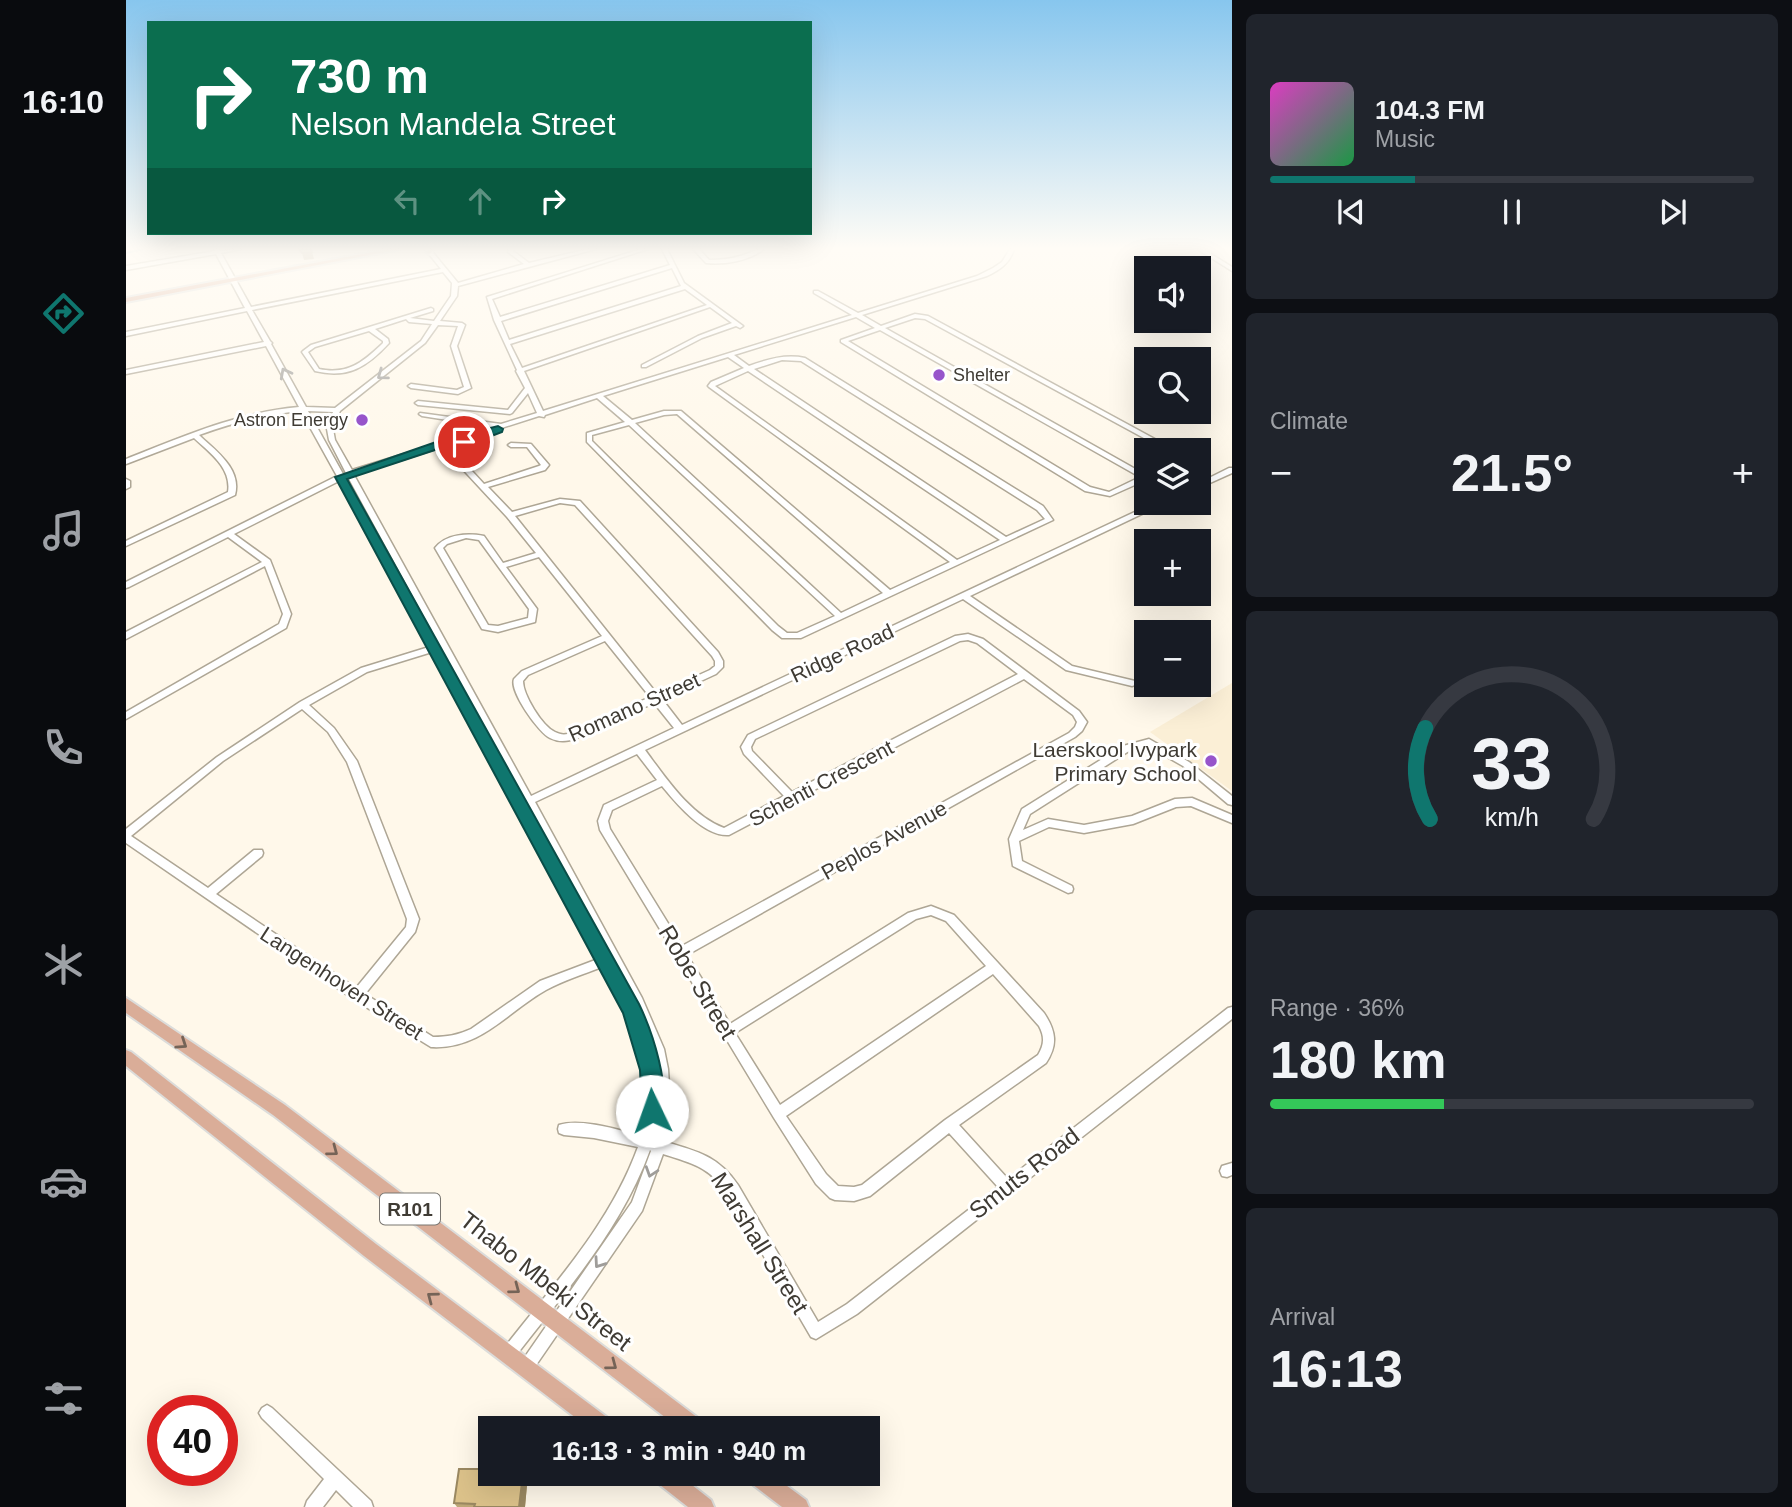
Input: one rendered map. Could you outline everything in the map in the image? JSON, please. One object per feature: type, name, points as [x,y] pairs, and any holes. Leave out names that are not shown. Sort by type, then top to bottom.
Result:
[{"type":"main road","name":"Thabo Mbeki Street","points":[[126,1005],[279,1110],[679,1416]]},
{"type":"main road","name":"R101","points":[[126,1058],[370,1250],[590,1416]]},
{"type":"main road","points":[[677,1486],[704,1507]]},
{"type":"main road","points":[[771,1486],[799,1507]]},
{"type":"street","points":[[126,334],[202,319]]},
{"type":"street","points":[[255,319],[638,1002],[658,1049],[664,1103],[637,1206],[527,1366]]},
{"type":"street","points":[[371,329],[386,340],[386,343],[345,373],[317,370],[305,352],[313,346],[401,319]]},
{"type":"street","points":[[408,319],[456,322],[463,327],[454,346],[468,388],[457,392],[411,386]]},
{"type":"street","points":[[507,344],[584,319]]},
{"type":"street","points":[[519,371],[669,319]]},
{"type":"street","points":[[644,366],[682,349],[695,339],[737,325],[729,319]]},
{"type":"street","points":[[126,585],[331,483],[841,319]]},
{"type":"street","points":[[863,319],[1134,470]]},
{"type":"street","points":[[904,319],[843,341],[1088,489],[1105,494],[1115,493],[1134,483]]},
{"type":"street","points":[[930,319],[1150,438]]},
{"type":"street","points":[[497,320],[541,416]]},
{"type":"street","points":[[346,478],[330,429],[337,410],[412,353],[438,321]]},
{"type":"street","points":[[126,372],[269,343]]},
{"type":"street","points":[[729,355],[1006,540]]},
{"type":"street","points":[[889,594],[684,416],[671,412],[589,434],[589,441],[775,628],[792,637],[889,594],[955,562],[1046,523],[1049,517],[1040,508],[803,359],[786,358],[749,369],[711,386],[955,562]]},
{"type":"street","points":[[418,403],[510,412],[528,389]]},
{"type":"street","points":[[599,396],[840,616]]},
{"type":"street","points":[[126,462],[256,415],[303,406],[337,410]]},
{"type":"street","points":[[422,414],[502,428]]},
{"type":"street","points":[[126,544],[232,493],[234,485],[225,464],[195,435]]},
{"type":"street","points":[[484,486],[544,467],[535,449],[529,445],[511,444]]},
{"type":"street","points":[[445,446],[510,515],[680,729]]},
{"type":"street","points":[[1211,480],[1232,470]]},
{"type":"street","points":[[126,481],[126,487]]},
{"type":"street","name":"Romano Street","points":[[510,515],[560,501],[577,503],[718,658],[720,664],[717,670],[567,739],[556,738],[547,733],[518,688],[518,680],[525,673],[607,638]]},
{"type":"street","name":"Ridge Road","points":[[525,803],[1135,515]]},
{"type":"street","points":[[126,716],[283,625],[287,614],[267,562],[230,534]]},
{"type":"street","points":[[466,536],[481,538],[501,566],[533,609],[534,616],[532,620],[498,629],[487,629],[439,545],[466,536]]},
{"type":"street","points":[[501,566],[539,554]]},
{"type":"street","points":[[126,636],[267,562]]},
{"type":"street","points":[[964,596],[1069,668],[1132,683]]},
{"type":"street","points":[[792,798],[747,751],[751,737],[958,638],[973,638],[1024,675]]},
{"type":"street","points":[[126,836],[220,759],[303,704],[364,670],[438,647]]},
{"type":"street","name":"Peplos Avenue","points":[[680,953],[1079,729],[1082,722],[1076,713],[1024,675]]},
{"type":"street","name":"Schenti Crescent","points":[[639,749],[663,782],[711,828],[725,832],[1024,675]]},
{"type":"street","points":[[303,704],[338,738],[352,761],[413,919],[411,929],[357,995]]},
{"type":"street","points":[[1068,889],[1017,863],[1014,839],[1026,812],[1126,748],[1149,742],[1186,764],[1232,801]]},
{"type":"street","name":"Robe Street","points":[[663,782],[614,804],[604,813],[605,830],[778,1114],[821,1179],[835,1193],[845,1195],[865,1191],[950,1124]]},
{"type":"street","points":[[1014,839],[1048,823],[1084,829],[1133,820],[1175,803],[1192,802],[1232,819]]},
{"type":"street","points":[[509,1353],[590,1249],[624,1199],[652,1146],[650,1070],[642,1035],[632,1010],[525,803]]},
{"type":"street","name":"Langenhoven Street","points":[[126,836],[357,995],[431,1042],[444,1045],[461,1041],[545,984],[605,961]]},
{"type":"street","points":[[208,894],[258,853]]},
{"type":"street","points":[[728,1031],[921,912],[938,911],[950,918],[1046,1026],[1050,1042],[1049,1050],[1042,1059],[950,1124],[1006,1186]]},
{"type":"street","points":[[778,1114],[994,967]]},
{"type":"street","name":"Smuts Road","points":[[816,1332],[852,1309],[1232,1012]]},
{"type":"street","name":"Marshall Street","points":[[564,1129],[580,1129],[702,1160],[724,1178],[816,1332]]},
{"type":"street","points":[[267,1413],[365,1507]]},
{"type":"street","points":[[313,1507],[334,1479]]},
{"type":"shaded area","name":"Laerskool Ivypark Primary School","points":[[1232,683],[1232,791],[1150,732]]},
{"type":"building","points":[[459,1469],[478,1469],[478,1486],[522,1486],[519,1507],[474,1507],[475,1504],[454,1503]]},
{"type":"place","name":"Shelter","points":[[939,375]]},
{"type":"place","name":"Astron Energy","points":[[362,420]]},
{"type":"place","name":"Laerskool Ivypark Primary School","points":[[1211,761]]},
{"type":"route","points":[[464,442],[498,429],[341,477],[632,1010],[642,1035],[650,1070],[652,1111]]}]
